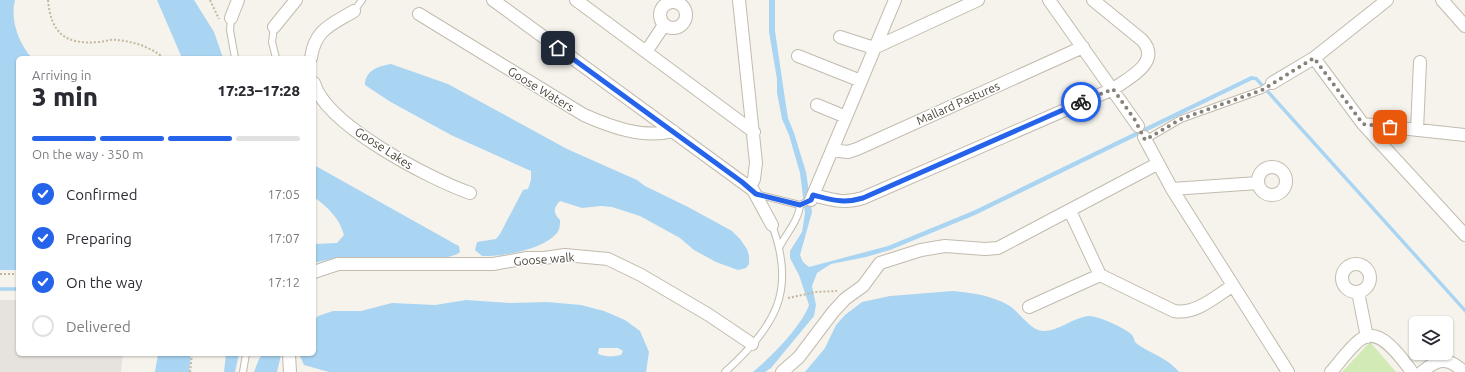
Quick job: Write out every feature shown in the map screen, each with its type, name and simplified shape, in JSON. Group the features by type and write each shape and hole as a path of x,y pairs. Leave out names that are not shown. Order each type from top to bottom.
{"street":[{"path":"232,18 238,0"},
{"path":"274,27 296,0"},
{"path":"493,0 753,191 772,225"},
{"path":"576,0 754,132"},
{"path":"739,0 754,132 756,164 753,191"},
{"path":"895,0 832,150 807,201 850,202 863,198 1113,89 1143,67 1149,58 1149,52 1147,46 1142,40 1093,0"},
{"path":"840,37 874,48 978,0"},
{"path":"1049,0 1138,126"},
{"path":"1272,83 1314,58 1387,0"},
{"path":"1442,0 1465,26"},
{"path":"311,56 313,48 320,33 325,28 354,11"},
{"name":"Goose Waters","path":"419,14 584,115 603,123 635,131 652,134 673,131"},
{"path":"646,52 664,25"},
{"name":"Mallard Pastures","path":"832,150 848,152 857,149 1083,47"},
{"path":"798,56 861,81"},
{"path":"1314,58 1363,124 1465,235"},
{"path":"1417,130 1420,62"},
{"name":"Goose Lakes","path":"316,89 348,125 365,137 425,174 470,193"},
{"path":"817,106 846,117"},
{"path":"1363,124 1465,135"},
{"path":"1144,139 1172,189 1232,286 1288,372"},
{"path":"782,372 799,357 833,312 845,299 863,286 880,263 921,250 945,246 985,249 998,248 1013,242 1157,164"},
{"path":"1172,189 1258,183"},
{"path":"1070,211 1100,275 1174,311 1187,312 1196,309 1232,286"},
{"name":"Goose walk","path":"316,271 338,264 493,264 527,258 544,258 566,254 608,259 641,275 752,344"},
{"path":"1029,307 1100,275"},
{"path":"1358,292 1367,337"},
{"path":"1331,372 1363,338 1367,337 1379,337 1390,345 1412,372"},
{"path":"289,356 290,372"},
{"path":"1422,372 1430,364 1444,360 1455,363 1464,372"}],"lane":[{"path":"354,11 362,0"},
{"path":"232,18 230,30 235,56"},
{"path":"274,27 272,42 276,56"},
{"path":"1138,126 1144,139 1181,119 1262,90 1272,83"},
{"path":"753,191 807,201 792,223 780,246"},
{"path":"725,372 752,344 776,310 781,298 783,284 780,246 772,225"},
{"path":"243,372 246,356"}],"path":[{"path":"48,0 49,13 58,31 70,41 85,43 114,40 138,44 160,56"},
{"path":"0,274 16,274"},
{"path":"781,298 816,292"},
{"path":"190,372 192,356"}],"shaded area":[{"path":"0,300 16,300 16,356 123,356 121,372 0,372"}],"green space":[{"path":"1370,342 1396,372 1342,372"}],"water":[{"path":"0,0 15,0 14,23 19,38 30,56 16,56 16,270 0,270"},
{"path":"157,0 194,0 214,32 222,56 181,56"},
{"path":"769,0 775,0 775,31 788,118 806,172 812,212 800,255 803,262 809,267 888,246 973,211 1251,76 1257,77 1465,308 1465,313 1255,80 1252,80 975,215 890,250 866,257 831,264 817,273 812,286 816,305 814,316 771,368 765,372 753,372 768,359 793,332 809,305 799,275 790,258 790,251 802,232 805,213 800,173 789,135 782,119 777,93 777,79 769,32"},
{"path":"391,64 448,84 567,149 637,180 645,186 732,231 747,249 749,264 746,268 738,270 716,262 694,250 680,238 640,216 612,207 601,206 582,208 560,201 555,208 555,213 560,220 560,227 550,240 531,248 510,254 482,256 475,250 477,242 496,239 500,234 523,190 528,189 531,180 531,171 451,135 389,101 365,85 367,76 370,72 382,66"},
{"path":"316,166 459,246 460,252 452,256 440,258 407,259 347,257 316,262 316,244 337,243 344,235 336,218 316,199"},
{"path":"953,291 981,295 995,299 1008,305 1033,327 1042,331 1054,329 1082,317 1092,316 1104,320 1129,332 1133,336 1136,343 1141,347 1164,359 1179,372 805,372 825,348 836,325 845,315 862,302 890,296"},
{"path":"466,300 510,303 547,302 581,305 604,311 625,320 640,331 649,352 646,372 329,372 304,365 300,356 316,356 316,318 318,316 333,311 361,311 392,303 435,305","holes":["599,348 618,348 623,351 621,355 615,356 604,356 598,354"]},
{"path":"158,356 191,356 189,372 155,372"},
{"path":"226,356 239,356 235,372 224,372"},
{"path":"261,356 281,356 277,372 254,372"}],"waterway":[{"path":"0,289 16,289"}],"way so far":[{"path":"1081,102 1113,89 1135,120 1145,140 1181,119 1230,100 1262,90 1314,58 1363,124 1390,127"}],"route":[{"path":"558,48 753,190 756,194 800,205 811,200 813,195 841,202 850,202 863,198 1081,102"}]}
